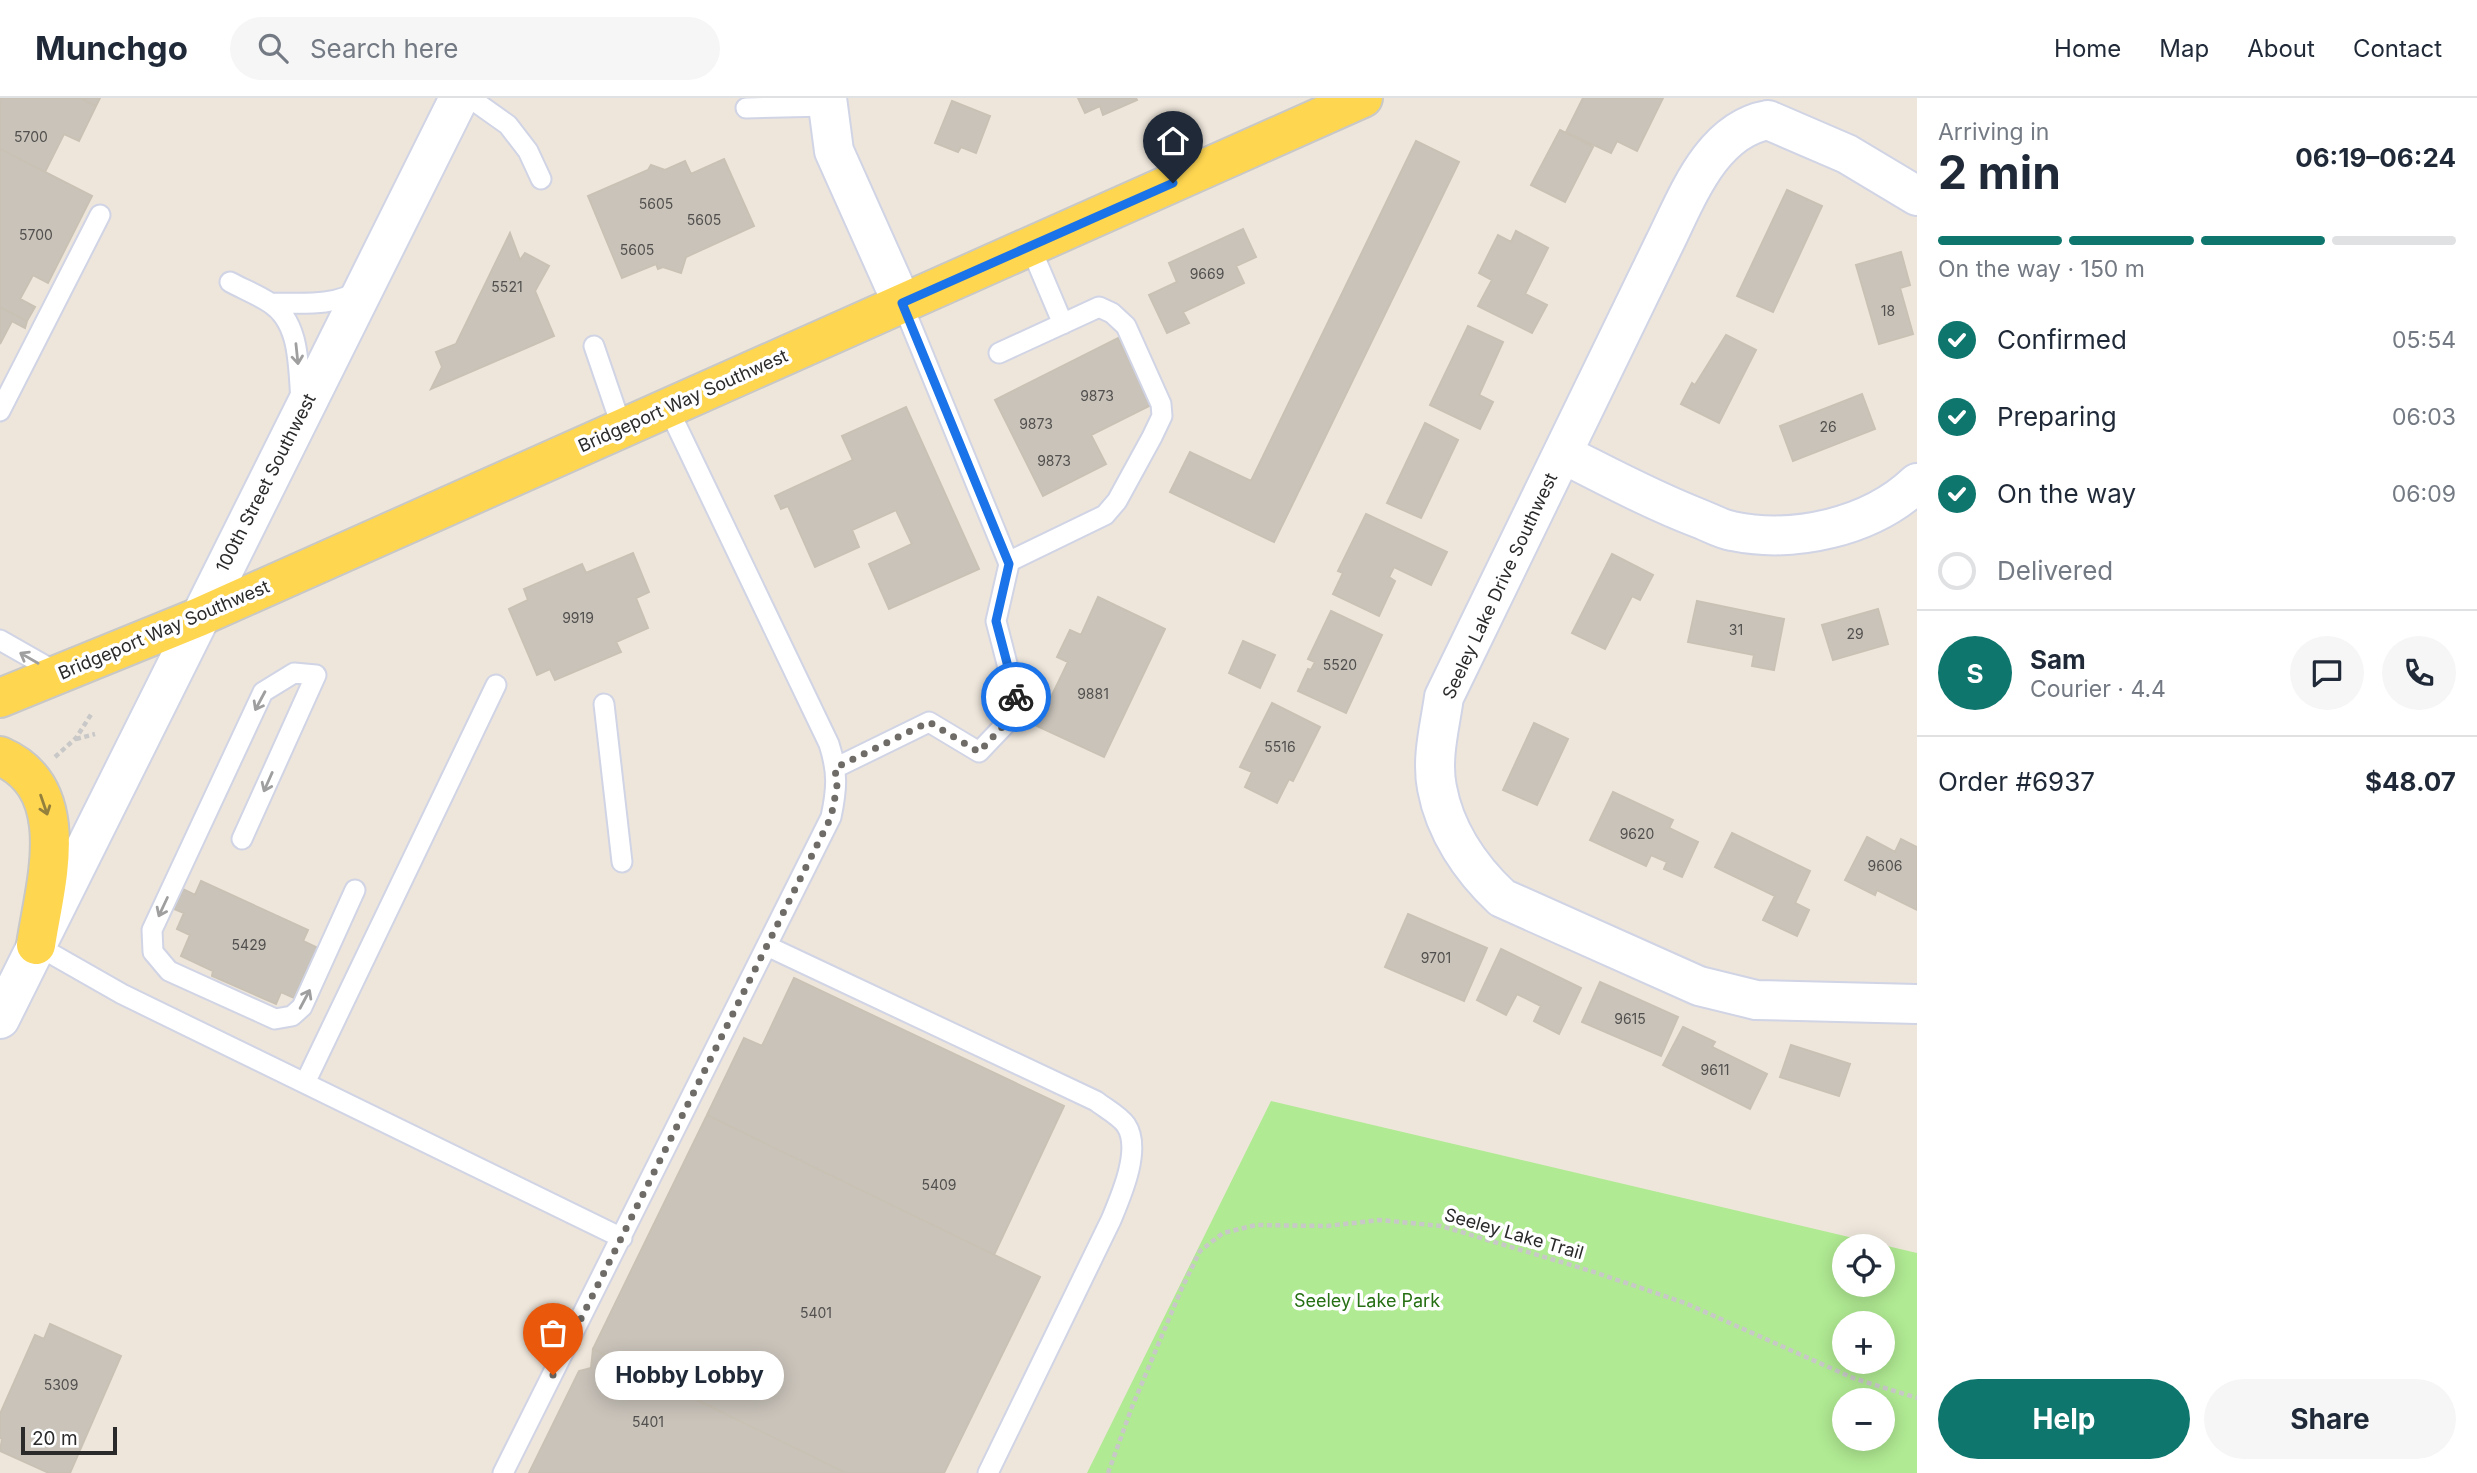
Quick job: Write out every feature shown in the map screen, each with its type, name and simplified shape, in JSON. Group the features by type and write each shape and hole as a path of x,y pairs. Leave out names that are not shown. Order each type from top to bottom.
{"main road":[{"name":"Bridgeport Way Southwest","path":"0,698 199,617 1363,98"},
{"path":"0,756 27,775 40,793 48,811 52,840 36,946"}],"street":[{"name":"100th Street Southwest","path":"0,1018 459,98"},
{"path":"827,102 834,151 902,303"},
{"path":"1768,109 1917,196"},
{"name":"Seeley Lake Drive Southwest","path":"1768,109 1734,134 1713,155 1696,181 1664,243 1444,697 1436,752 1437,787 1446,819 1463,852 1481,878 1502,898 1699,986 1756,1000 1917,1004"},
{"path":"1563,454 1678,511 1732,531 1785,536 1836,527 1873,514 1917,484"}],"lane":[{"path":"470,98 508,125 528,151 541,179"},
{"path":"746,108 827,102"},
{"path":"0,411 100,215"},
{"path":"1030,246 1063,324"},
{"path":"230,282 272,303 289,325 296,342 302,412"},
{"path":"272,303 337,300 352,295 365,286"},
{"path":"835,768 929,722 979,752 1019,709 996,621 1008,562 902,303"},
{"path":"999,353 1099,307 1112,313 1126,326 1161,404 1162,416 1117,500 1105,515 1008,562"},
{"path":"594,346 622,428"},
{"path":"503,1473 831,817 837,787 829,744 668,408"},
{"path":"0,640 59,674"},
{"path":"242,839 316,675 294,673 263,692 152,930 153,951 169,971 275,1019 292,1016 302,1007 355,890"},
{"path":"305,1083 496,685"},
{"path":"604,704 622,862"},
{"path":"36,946 122,994 622,1238"},
{"path":"767,946 1096,1101 1126,1125 1132,1148 1127,1180 1111,1220 988,1473"}],"path":[{"path":"50,761 74,740 92,713"},
{"path":"74,740 95,734"},
{"name":"Seeley Lake Trail","path":"1108,1473 1132,1407 1200,1251 1223,1233 1256,1225 1327,1226 1380,1220 1441,1226 1591,1271 1685,1303 1853,1378 1917,1398"}],"green space":[{"name":"Seeley Lake Park","path":"1271,1101 1836,1234 1832,1234 1832,1297 1895,1297 1895,1248 1917,1253 1917,1473 1087,1473"}],"building":[{"path":"0,98 80,98 96,106 79,141 64,134 45,172 0,149"},
{"path":"80,98 100,98 96,106"},
{"path":"1078,98 1137,100 1103,115 1100,106 1085,113"},
{"path":"1583,98 1663,98 1637,151 1617,141 1611,153 1566,132"},
{"path":"952,101 990,116 976,153 961,147 958,152 935,143"},
{"path":"1560,130 1593,147 1565,202 1531,185"},
{"path":"1416,141 1459,162 1274,542 1170,492 1190,452 1251,481"},
{"path":"0,149 92,196 48,283 33,275 20,299 35,307 27,321 0,307"},
{"path":"724,159 754,226 686,257 681,273 663,267 658,269 656,264 622,278 588,196 648,170 651,165 665,170 685,161 691,174"},
{"path":"1787,190 1822,206 1773,312 1737,296"},
{"path":"1243,229 1256,257 1236,266 1244,283 1183,312 1189,323 1167,333 1149,295 1177,282 1169,263"},
{"path":"1516,231 1548,248 1525,294 1547,305 1532,333 1478,306 1492,280 1479,273 1498,235 1511,242"},
{"path":"510,233 520,260 525,253 549,266 535,291 554,336 431,389 442,367 436,352 456,344"},
{"path":"1901,252 1910,285 1900,288 1913,334 1879,344 1856,265"},
{"path":"0,307 27,321 25,328 12,321 0,344"},
{"path":"1468,326 1503,342 1479,395 1493,402 1480,429 1430,405"},
{"path":"1726,335 1756,350 1719,423 1681,404 1692,383 1695,385"},
{"path":"1118,338 1151,405 1091,435 1106,464 1043,496 995,400"},
{"path":"1862,394 1875,429 1793,461 1780,426"},
{"path":"906,407 979,569 889,609 869,564 912,544 896,510 852,530 859,547 815,567 788,506 781,509 775,496 853,460 842,436"},
{"path":"1425,423 1458,440 1421,518 1387,503"},
{"path":"1366,514 1447,552 1431,585 1394,567 1389,577 1395,581 1379,616 1333,594 1343,573 1338,571"},
{"path":"633,553 649,592 636,598 648,628 616,642 621,652 555,680 550,669 537,675 509,609 528,600 524,589 582,564 586,573"},
{"path":"1612,554 1653,575 1640,600 1632,596 1605,649 1572,633"},
{"path":"1098,597 1165,629 1104,757 1037,726 1068,662 1057,657 1070,630 1081,635"},
{"path":"1697,601 1784,619 1774,670 1752,666 1754,655 1688,642"},
{"path":"1878,609 1888,644 1833,660 1822,625"},
{"path":"1331,611 1382,635 1346,713 1298,691 1308,669 1311,670 1315,662 1308,659"},
{"path":"1243,641 1275,655 1260,688 1229,673"},
{"path":"1272,703 1320,727 1293,781 1289,779 1277,803 1245,787 1252,772 1240,767"},
{"path":"1534,723 1568,739 1537,805 1503,790"},
{"path":"1613,792 1673,820 1669,828 1698,842 1682,877 1664,869 1667,862 1651,855 1646,866 1590,840"},
{"path":"1732,833 1810,871 1795,903 1809,910 1797,936 1763,920 1775,896 1715,867"},
{"path":"1867,837 1895,852 1901,839 1917,847 1917,910 1877,890 1875,895 1845,880"},
{"path":"201,881 308,930 303,941 320,949 311,970 307,968 294,998 281,992 276,1004 212,976 213,971 181,956 190,935 177,929 184,913 174,909 183,889 195,895"},
{"path":"1408,914 1487,948 1464,1001 1385,967"},
{"path":"1501,949 1581,988 1559,1034 1534,1021 1541,1006 1517,994 1506,1015 1477,1000"},
{"path":"794,978 1064,1106 994,1255 707,1115 744,1038 762,1046"},
{"path":"1600,982 1678,1017 1661,1056 1582,1022"},
{"path":"1683,1027 1715,1042 1712,1047 1767,1074 1750,1109 1663,1065"},
{"path":"1791,1045 1850,1064 1839,1096 1780,1077"},
{"path":"707,1115 1040,1277 944,1473 846,1473 593,1349"},
{"path":"50,1324 121,1356 70,1473 49,1473 0,1451 0,1414 35,1335 44,1339"},
{"path":"593,1349 846,1473 529,1473 579,1371 591,1368"}],"way so far":[{"path":"553,1375 831,817 837,787 835,768 929,722 979,752 1019,709 1016,697"}],"place":[{"name":"Hobby Lobby","path":"553,1375"}],"route":[{"path":"1016,697 996,621 1009,564 902,303 1173,183"}]}
